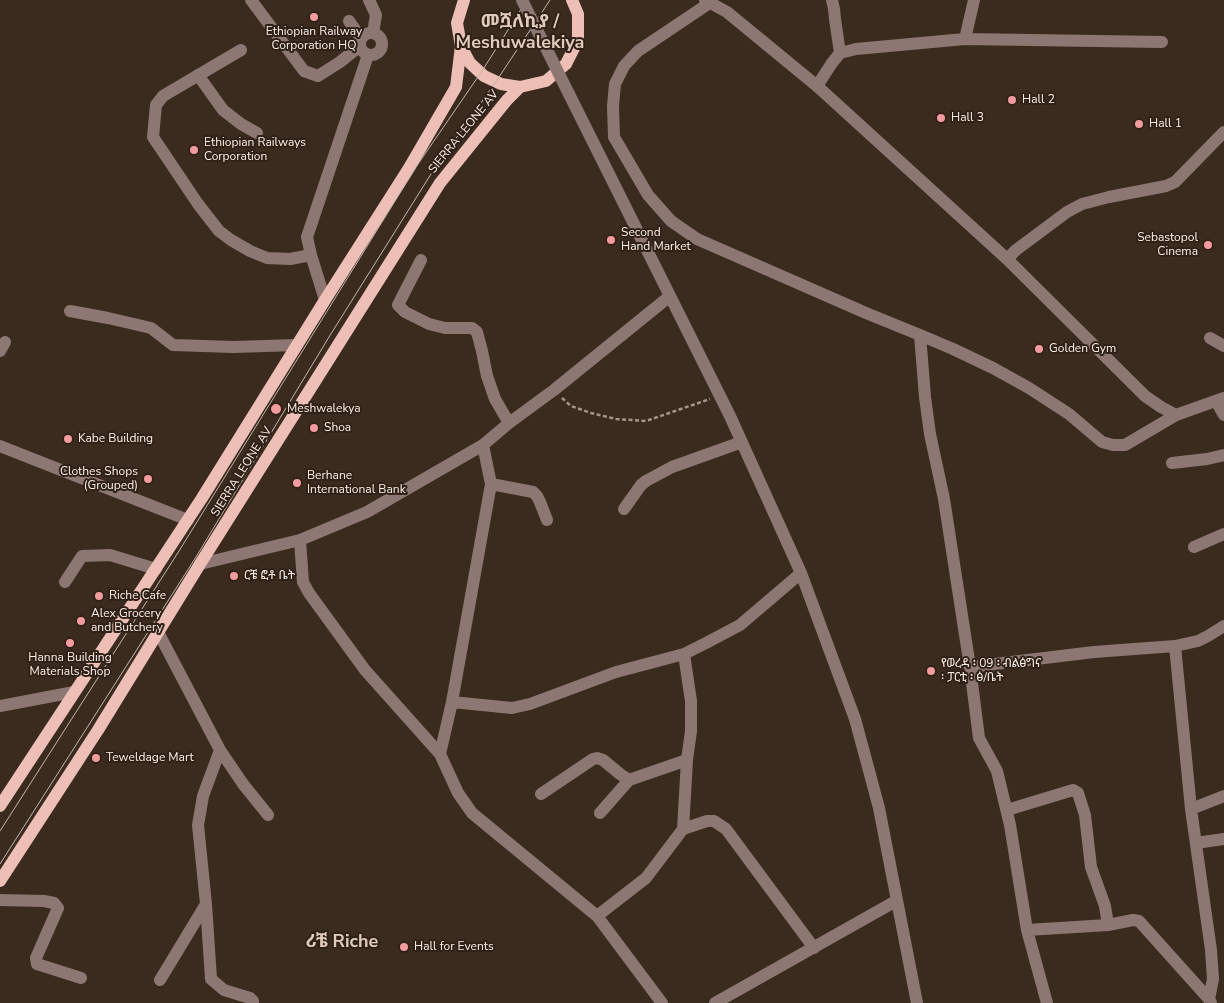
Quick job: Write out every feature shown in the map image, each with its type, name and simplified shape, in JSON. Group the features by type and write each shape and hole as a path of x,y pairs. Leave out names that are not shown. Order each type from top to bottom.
{"main road":[{"name":"SIERRA LEONE AV","path":"0,806 188,520 409,168 456,87 460,46 457,24 464,0"},
{"path":"572,0 578,14"},
{"path":"460,46 470,63 484,76 501,84 520,87 546,81 566,64 578,40 578,14 582,0"},
{"name":"SIERRA LEONE AV","path":"0,881 98,730 200,564 440,183 507,100 520,87"}],"street":[{"path":"251,0 304,71 318,76 366,43"},
{"path":"325,300 307,237 376,15 369,0"},
{"path":"522,0 742,442 801,573 855,720 866,757 879,808 917,1003"},
{"path":"832,0 840,53"},
{"path":"965,38 974,0"},
{"path":"1176,416 1145,396 1007,259 816,86 727,12 708,1 638,51 624,66 615,84 613,106 614,137 648,195 671,221 697,239 985,365 1029,388 1069,414 1102,442 1112,445 1125,445 1176,416 1220,400 1224,415"},
{"path":"350,21 366,43"},
{"path":"816,86 840,53 856,49 965,38 1162,42"},
{"path":"240,50 163,96 156,105 153,137 198,204 219,231 231,240 267,258 290,259 311,255"},
{"path":"198,75 223,110 241,124 257,133"},
{"path":"1007,259 1016,250 1067,212 1082,204 1109,196 1166,186 1175,182 1224,132"},
{"path":"420,260 398,305 405,312 429,324 445,328 472,328 477,332 487,376 495,399 509,423"},
{"path":"200,564 300,540 368,512 484,446 509,423 554,390 670,296"},
{"path":"70,312 151,328 173,345 233,348 297,345"},
{"path":"920,335 930,434 944,499 979,738 998,771 1027,930 1047,1003"},
{"path":"1210,338 1224,346"},
{"path":"624,509 646,480 672,467 742,442"},
{"path":"0,446 188,520"},
{"path":"440,754 452,702 491,484 484,446"},
{"path":"1172,463 1224,455"},
{"path":"491,484 532,492 537,496 547,520"},
{"path":"1194,547 1224,534"},
{"path":"300,540 303,582 309,593 365,670 440,754 458,793 472,813 597,916 662,1003"},
{"path":"65,582 82,556 110,555 156,569"},
{"path":"452,702 512,708 530,704 616,672 684,654 740,625 801,573"},
{"path":"970,667 1094,652 1175,646 1198,641 1224,626"},
{"path":"158,632 220,750 243,784 268,815"},
{"path":"1175,646 1191,809 1212,950 1213,979 1210,1001"},
{"path":"683,830 687,760 691,731 691,701 684,654"},
{"path":"0,706 74,692"},
{"path":"220,750 203,796 198,824 211,979 224,990 250,998 253,1003"},
{"path":"541,794 597,758 603,760 629,780"},
{"path":"600,813 629,780 687,760"},
{"path":"1006,810 1073,790 1078,793 1085,815 1091,867 1106,906 1108,925"},
{"path":"1191,809 1224,796"},
{"path":"597,916 646,878 683,830 708,820 714,821 726,829 814,948"},
{"path":"1196,843 1224,839"},
{"path":"0,900 54,903 58,908 36,958 37,964 82,978"},
{"path":"715,1003 896,901"},
{"path":"160,980 206,904"},
{"path":"1027,930 1108,925 1133,920 1139,921 1210,1001"}],"path":[{"path":"554,390 571,406 584,411 616,419 646,421 719,395"}],"tram line":[{"path":"0,831 179,551 416,167 482,71 527,0"},
{"path":"0,864 196,557 329,337 431,174 550,0"}],"place":[{"name":"Ethiopian Railway Corporation HQ","path":"314,17"},
{"name":"Hall 2","path":"1012,100"},
{"name":"Hall 3","path":"941,118"},
{"name":"Hall 1","path":"1139,124"},
{"name":"Ethiopian Railways Corporation","path":"194,150"},
{"name":"Second Hand Market","path":"611,240"},
{"name":"Sebastopol Cinema","path":"1208,245"},
{"name":"Golden Gym","path":"1039,349"},
{"name":"Meshwalekya","path":"276,409"},
{"name":"Shoa","path":"314,428"},
{"name":"Kabe Building","path":"68,439"},
{"name":"Clothes Shops (Grouped)","path":"148,479"},
{"name":"Berhane International Bank","path":"297,483"},
{"name":"ርቼ ፎቶ ቤት","path":"234,576"},
{"name":"Riche Cafe","path":"99,596"},
{"name":"Alex Grocery and Butchery","path":"81,621"},
{"name":"Hanna Building Materials Shop","path":"70,643"},
{"name":"የወረዳ ፡ 09 ፡ ብልፅግና ፡ ፓርቲ ፡ ፅ/ቤት","path":"931,671"},
{"name":"Teweldage Mart","path":"96,758"},
{"name":"Hall for Events","path":"404,947"}],"district":[{"name":"መሿለኪያ / Meshuwalekiya","path":"520,33"},
{"name":"ሪቼ Riche","path":"342,943"}]}
